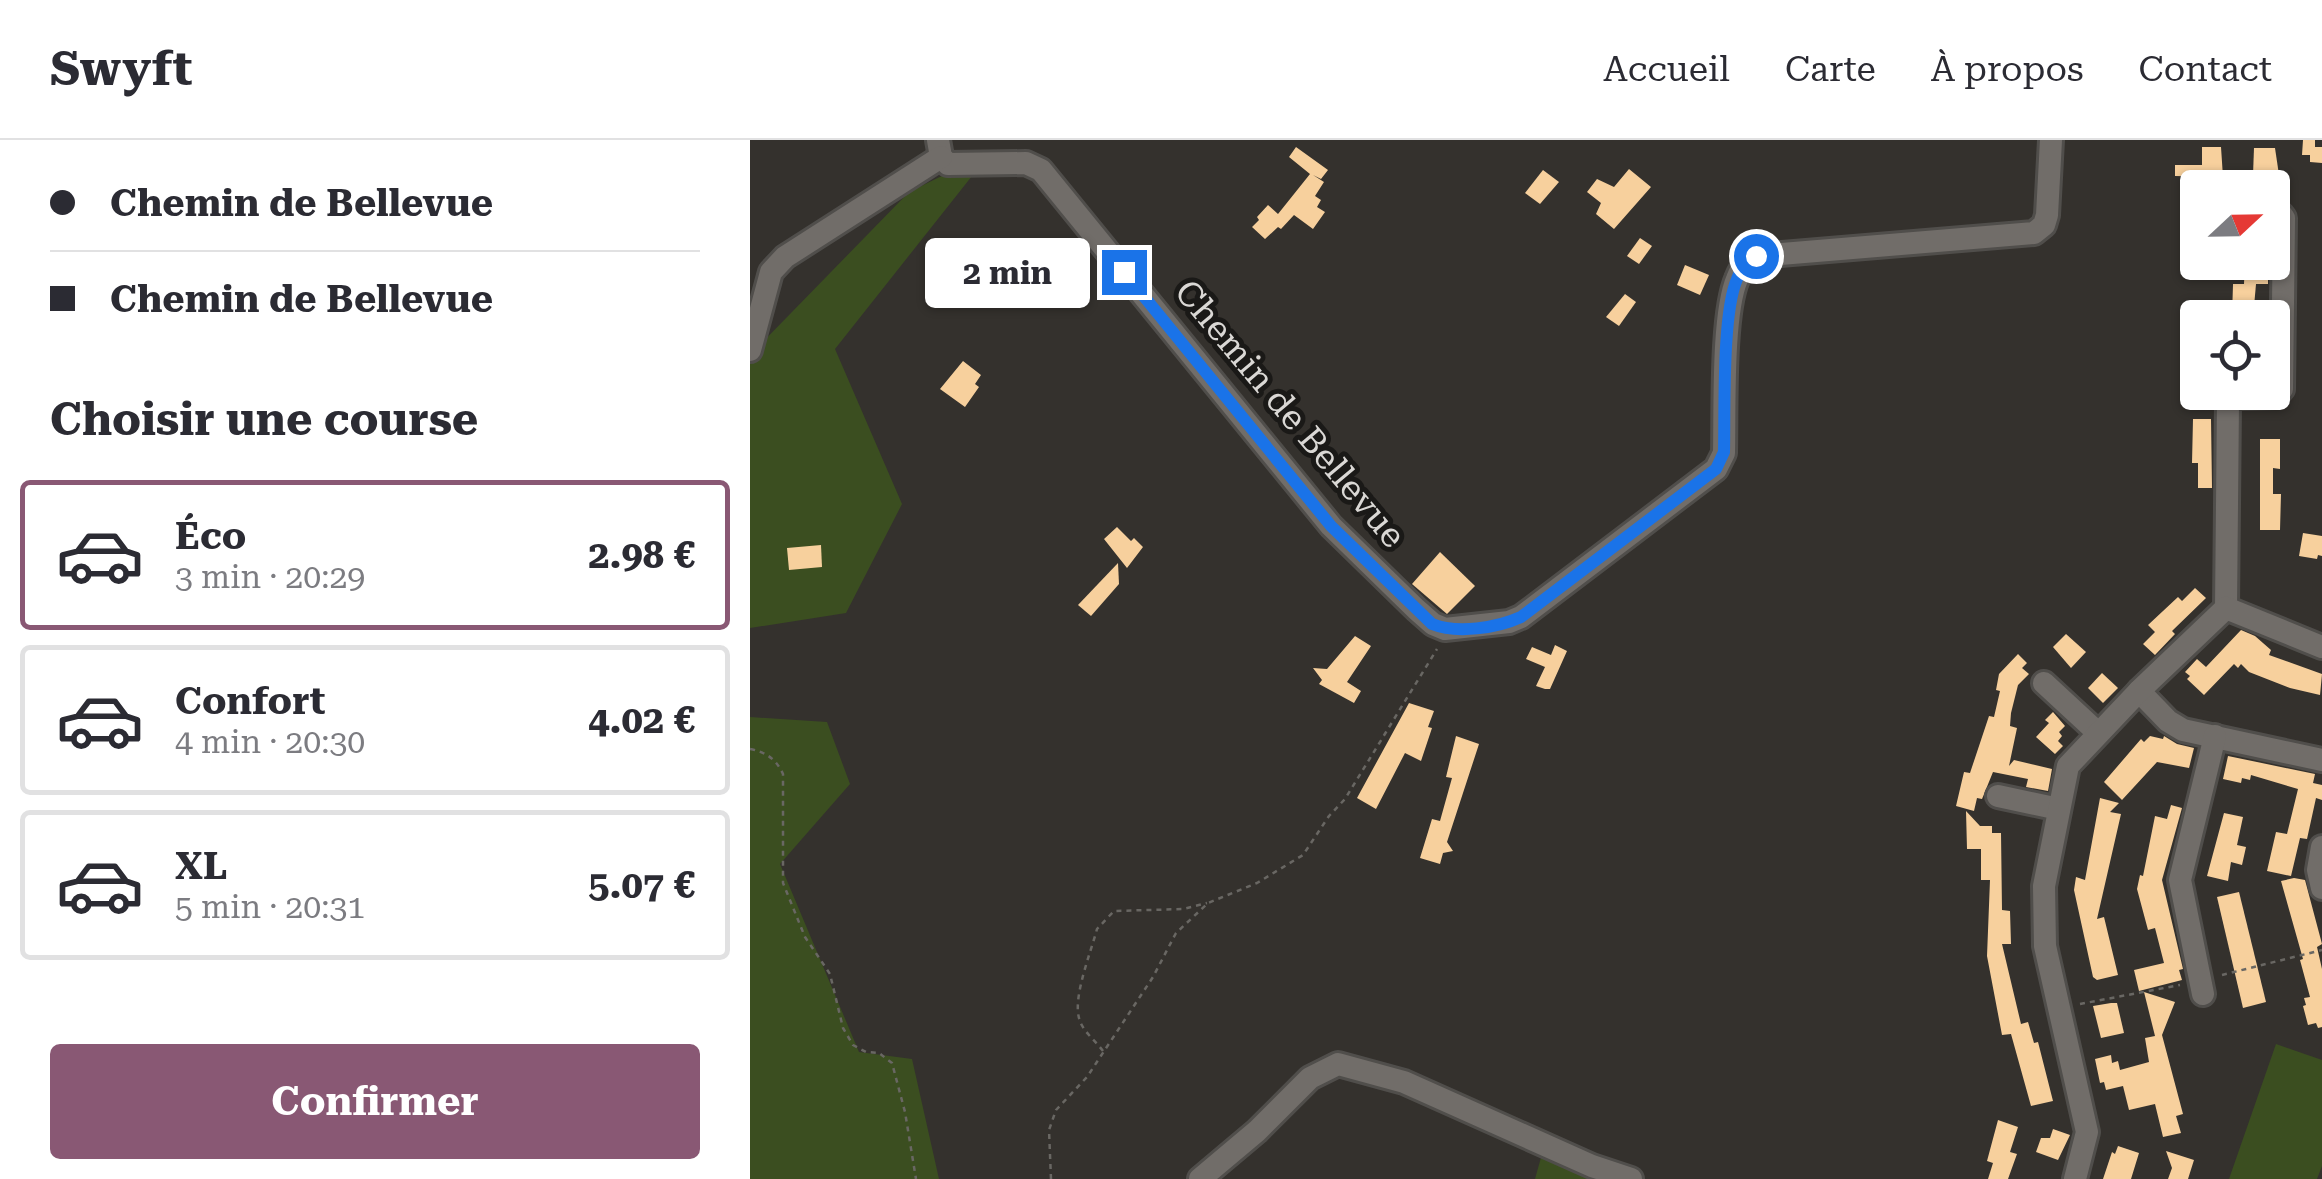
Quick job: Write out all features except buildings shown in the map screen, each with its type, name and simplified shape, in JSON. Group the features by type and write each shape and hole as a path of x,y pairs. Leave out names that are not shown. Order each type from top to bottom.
{"street":[{"path":"1446,629 1509,622 1521,617 1716,469 1724,452 1735,282 1747,260 1756,256 2034,232 2044,225 2047,215 2051,140"},
{"path":"750,350 771,272 785,257 940,148"},
{"name":"Chemin de Bellevue","path":"940,148 948,164 1026,163 1041,170 1331,526 1432,624 1446,629"},
{"path":"2075,1179 2087,1132 2045,946 2044,886 2068,766 2139,690 2226,608 2228,402 2234,396 2276,396 2282,388 2283,280"},
{"path":"2226,608 2322,647"},
{"path":"2044,683 2098,734"},
{"path":"2139,690 2168,721 2184,730 2322,760"},
{"path":"2203,994 2180,880 2215,736"},
{"path":"1997,795 2059,809"},
{"path":"2322,847 2318,870 2322,888"},
{"path":"1200,1179 1258,1130 1310,1078 1338,1064 1404,1082 1592,1166 1631,1179"}],"path":[{"path":"1104,1051 1085,1030 1078,1002 1097,929 1104,919 1114,911 1182,909 1208,903 1257,884 1302,855 1379,746 1446,629"},
{"path":"750,749 778,762 784,774 782,883 805,937 830,974 843,1028 853,1044 892,1062 916,1179"},
{"path":"1051,1179 1050,1130 1056,1110 1087,1077 1153,976 1176,933 1208,903"}],"green space":[{"path":"991,152 835,349 902,504 846,613 750,628 750,355 909,192"},
{"path":"750,717 827,722 850,784 780,864 859,1052 912,1059 939,1179 750,1179"},
{"path":"2276,1044 2322,1060 2322,1166 2317,1179 2229,1179"},
{"path":"1542,1154 1611,1179 1535,1179"}],"route":[{"path":"1124,272 1331,526 1432,624 1459,629 1521,617 1716,469 1724,452 1735,282 1747,260 1756,256"}]}
